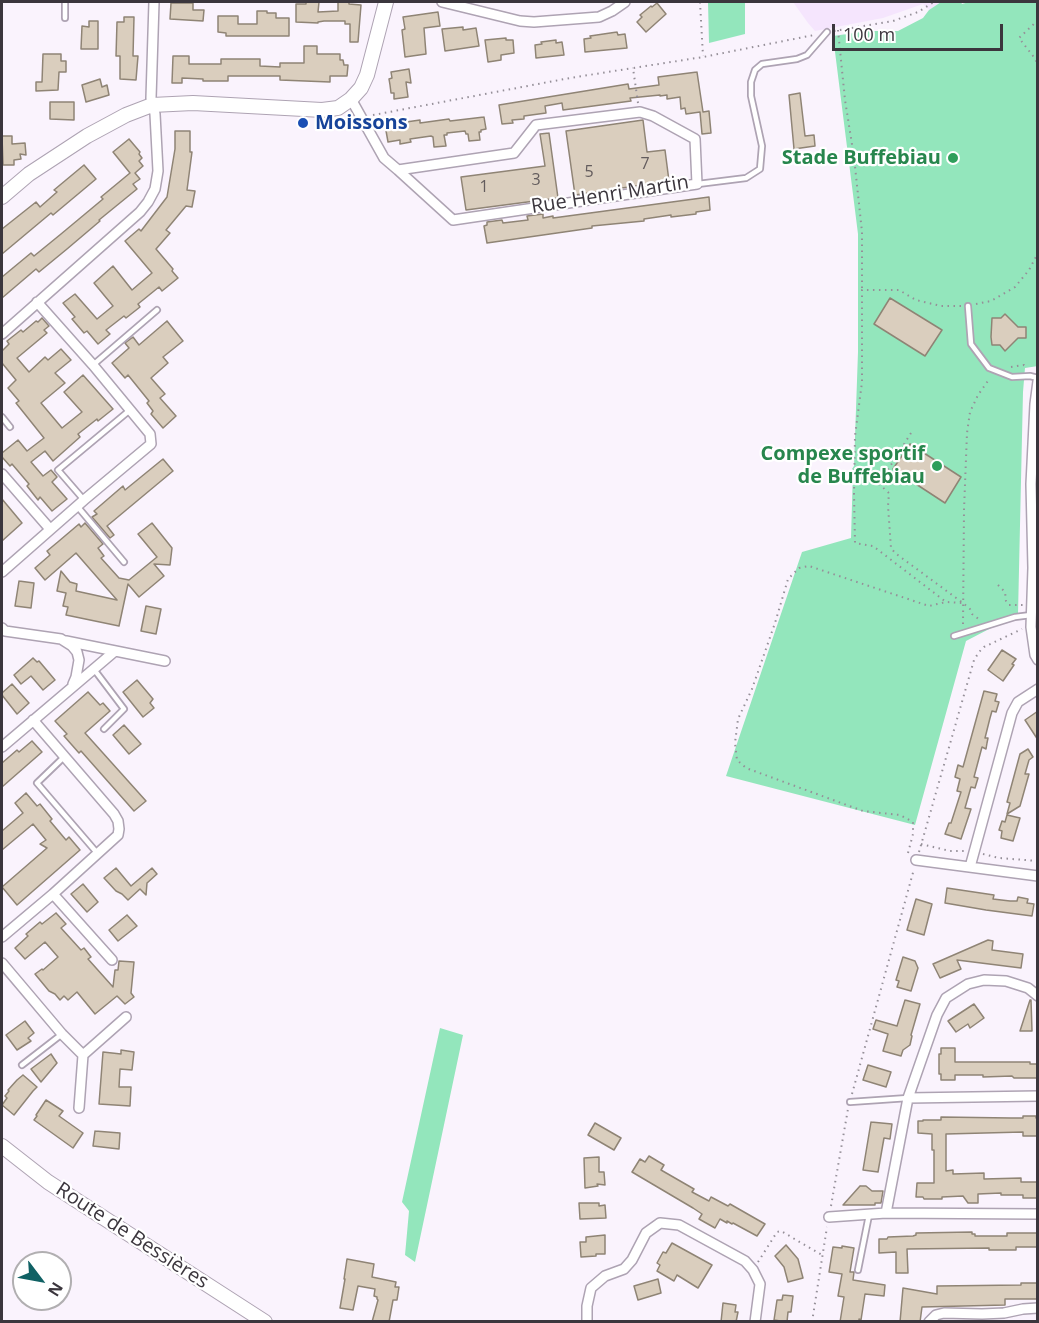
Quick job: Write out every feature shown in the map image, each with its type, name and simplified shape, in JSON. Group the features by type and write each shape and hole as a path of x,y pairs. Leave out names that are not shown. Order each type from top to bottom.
{"street":[{"path":"2,334 140,212 154,189 158,171 155,114 152,105 154,2"},
{"path":"2,197 29,174 87,136 126,115 152,105 193,103 322,110 339,108 361,88 367,75 386,2"},
{"path":"442,2 520,21 534,22 599,17 612,12 626,2"},
{"name":"Rue Henri Martin","path":"351,99 384,158 453,220 697,184 694,139 653,116 640,112"},
{"path":"398,170 514,153 536,125 640,112"},
{"path":"2,572 151,444 150,434 93,364 37,302"},
{"path":"1038,380 1031,484 1035,567 1031,627 1035,655 1038,660"},
{"path":"2,474 50,530"},
{"path":"3,630 61,639 165,661"},
{"path":"61,639 72,646 79,660 72,687"},
{"path":"2,747 115,651"},
{"path":"970,867 1012,713 1018,702 1038,689"},
{"path":"2,937 98,854 118,835 119,829 114,814 33,720"},
{"path":"916,860 1038,876"},
{"path":"53,894 112,960"},
{"path":"2,963 62,1034 83,1054"},
{"path":"886,1213 908,1098 937,1015 946,998 968,984 984,980 1006,981 1028,988 1038,996"},
{"path":"79,1108 83,1054 126,1017"},
{"path":"908,1098 1038,1096"},
{"name":"Route de Bessières","path":"2,1146 48,1182 265,1322"},
{"path":"829,1217 886,1213 1038,1214"},
{"path":"587,1322 587,1306 591,1288 605,1276 624,1269 632,1260 646,1233 660,1223 679,1224 745,1261 760,1284 755,1322"},
{"path":"929,1322 936,1315 944,1313 993,1314 1038,1308"}],"lane":[{"path":"65,2 66,18"},
{"path":"697,184 746,178 760,169 762,146 751,96 751,82 755,70 762,64 797,59 807,55 827,32"},
{"path":"968,306 970,344 989,368 1012,377 1030,376 1038,380"},
{"path":"93,364 157,310"},
{"path":"124,562 58,470 130,410"},
{"path":"2,417 10,427"},
{"path":"954,636 1015,617 1031,615"},
{"path":"93,668 124,709 104,729"},
{"path":"64,757 37,783 98,854"},
{"path":"22,1065 62,1034"},
{"path":"850,1102 908,1098"},
{"path":"858,1270 869,1215"}],"path":[{"path":"700,2 703,57"},
{"path":"363,118 570,78 703,57 893,21 918,12 934,2"},
{"path":"1038,20 1019,38 1038,64"},
{"path":"838,30 862,232 862,382 855,436 855,543 873,546 946,602"},
{"path":"633,68 640,112"},
{"path":"862,290 899,290 916,300 941,306 968,306 991,301 1015,287 1029,270 1038,253"},
{"path":"963,633 964,499 970,412 988,380 998,372 1025,366"},
{"path":"912,433 879,484 889,493 891,548 963,603 972,614 985,621"},
{"path":"916,860 908,855 913,822 900,815 864,811 746,768 737,760 735,743 738,719 752,689 788,579 799,568 809,566 928,606 946,602 963,603"},
{"path":"998,585 1005,592 1009,605 1031,604"},
{"path":"812,1322 850,1102 916,860 974,660 984,647 1031,627"},
{"path":"753,1270 777,1232 781,1231 822,1255"}],"shaded area":[{"path":"793,2 941,2 929,10 923,4 883,18 815,31"}],"green space":[{"path":"708,2 745,2 745,34 709,43"},
{"name":"Compexe sportif de Buffebiau","path":"941,2 961,2 962,4 969,2 1037,2 1038,366 1025,368 1023,392 1018,614 966,641 915,825 726,776 802,552 851,538 858,352 858,234 833,36 868,31 898,31 923,18 929,10"},
{"path":"440,1028 463,1035 415,1262 405,1255 409,1211 402,1202"}],"building":[{"path":"306,2 319,2 318,12 338,11 338,2 361,5 358,42 350,42 350,24 345,24 345,21 296,22 296,4 306,4"},
{"path":"171,3 193,3 193,10 204,10 203,21 170,19"},
{"path":"657,3 666,14 646,32 637,22 642,17 640,15"},
{"path":"257,11 276,13 276,18 289,18 289,36 226,36 226,33 218,32 218,16 238,16 238,24 257,24"},
{"path":"438,12 440,26 424,28 426,54 405,57 403,17"},
{"path":"124,17 134,17 133,56 138,56 136,80 120,79 120,56 116,56 117,22 124,22"},
{"path":"89,21 98,21 98,49 81,49 82,26 89,27"},
{"path":"463,27 463,30 476,28 479,46 445,51 442,29"},
{"path":"617,32 618,35 625,34 627,48 585,52 584,39"},
{"path":"506,38 506,40 513,40 514,53 501,55 501,60 488,62 485,40"},
{"path":"556,40 556,43 562,42 564,55 536,58 535,45"},
{"path":"304,46 317,46 317,54 340,54 340,60 343,60 344,65 348,65 347,76 330,76 330,82 280,80 280,76 228,76 228,81 182,78 182,83 172,83 173,56 189,56 189,64 221,64 221,59 260,59 260,66 280,67 280,63 304,63"},
{"path":"43,54 61,54 61,61 66,61 66,72 59,72 58,90 36,91 36,82 42,82"},
{"path":"409,69 411,83 406,82 408,97 394,99 389,79 392,78 391,72"},
{"path":"697,72 703,112 709,111 711,133 702,134 700,112 686,114 685,108 681,109 680,97 667,99 667,95 630,98 631,101 563,110 562,103 545,106 546,113 524,116 524,119 512,120 513,123 502,124 499,105 628,84 629,89 659,85 658,77"},
{"path":"100,79 102,87 107,85 109,95 86,102 82,85"},
{"path":"800,93 805,136 814,135 815,146 794,149 789,95"},
{"path":"50,102 74,102 74,120 50,119"},
{"path":"484,117 486,129 479,132 480,140 469,141 465,131 447,133 444,135 446,146 434,147 431,136 410,139 411,142 400,144 400,140 388,142 385,125 420,120 420,123"},
{"path":"643,120 647,152 665,150 669,181 575,195 566,131"},
{"path":"175,131 190,131 190,152 192,152 187,190 195,191 192,207 186,206 166,230 170,233 156,249 178,278 162,291 159,287 138,304 140,307 106,330 110,334 98,344 72,319 75,317 63,303 75,294 97,319 113,306 94,283 113,266 132,290 152,273 125,241 139,229 141,231 167,197 175,149"},
{"path":"549,133 558,198 466,210 461,177 545,166 540,134"},
{"path":"2,136 12,136 12,144 25,143 26,155 20,154 21,159 14,160 14,165 3,165"},
{"path":"129,139 142,158 139,161 143,166 135,173 140,179 133,184 137,189 39,272 36,269 2,298 2,277 31,253 34,256 103,199 101,197 130,173 113,152"},
{"path":"84,165 96,179 2,254 2,229 36,202 40,207 57,192 54,190"},
{"path":"709,197 710,210 696,212 696,214 671,217 671,215 644,219 644,221 592,226 592,228 487,243 484,226 487,222 528,220 527,216 543,214 543,218 553,216 553,218"},
{"path":"890,298 942,330 925,356 874,324"},
{"path":"1005,314 1018,327 1026,327 1026,338 1018,338 1005,351 1000,345 992,345 991,337 992,318 1001,318"},
{"path":"42,318 49,326 44,330 47,333 17,358 29,372 45,357 48,360 61,349 71,360 55,373 65,383 41,403 62,428 82,412 64,392 83,375 113,409 78,434 80,437 53,461 45,451 31,462 43,476 51,470 57,477 52,482 67,499 52,511 40,497 38,500 27,486 29,484 12,464 10,466 2,457 2,453 18,440 27,451 44,438 16,403 19,401 8,388 16,380 2,363 2,351 9,344 7,341"},
{"path":"167,321 183,341 163,357 168,363 151,378 165,394 160,398 176,416 163,428 151,414 153,411 147,403 149,401 128,375 125,378 112,363 129,348 125,343 133,337 139,345"},
{"path":"910,444 961,477 945,503 893,469"},
{"path":"163,459 173,471 107,526 114,535 110,538 92,517 97,514 94,511 123,486 125,490"},
{"path":"2,499 22,523 2,541"},
{"path":"85,523 103,544 98,548 104,556 101,558 119,578 129,580 157,557 138,534 152,523 172,548 170,565 154,564 164,576 139,597 128,584 119,626 66,615 68,607 63,606 66,593 57,591 61,571 70,582 77,584 76,591 117,600 76,553 45,580 35,568 50,555 47,551 79,524 81,527"},
{"path":"19,581 34,583 31,608 15,606"},
{"path":"146,606 161,609 156,634 141,631"},
{"path":"1002,650 1016,659 1003,681 988,670"},
{"path":"33,658 39,661 55,680 43,690 31,676 21,684 14,675"},
{"path":"137,680 153,699 150,703 154,708 143,717 123,692"},
{"path":"12,684 29,703 17,714 2,695"},
{"path":"984,691 997,694 995,701 999,702 996,712 992,711 985,738 988,738 986,749 982,747 974,777 978,778 975,788 971,787 965,808 971,809 961,839 945,834 961,792 957,791 960,779 955,777 958,765 963,767"},
{"path":"88,692 100,705 103,703 110,711 85,733 146,801 134,811 81,751 79,753 64,736 67,734 55,721"},
{"path":"1038,711 1038,740 1025,720"},
{"path":"124,725 141,744 129,754 113,735"},
{"path":"32,741 42,752 2,787 2,763"},
{"path":"1028,749 1033,757 1029,760 1025,774 1029,774 1020,806 1007,814 1010,803 1007,802 1020,754"},
{"path":"26,793 37,806 40,804 52,819 50,821 66,840 69,837 80,850 17,905 2,887 47,848 40,844 46,840 33,824 2,850 2,831 23,813 15,803"},
{"path":"1007,815 1020,818 1013,841 1001,838 1002,831 999,830"},
{"path":"116,868 131,886 152,868 157,874 147,883 146,895 140,889 128,900 104,878"},
{"path":"83,884 98,902 87,912 71,894"},
{"path":"947,888 994,895 993,899 1017,901 1018,897 1028,899 1027,903 1034,904 1032,916 945,903"},
{"path":"916,899 932,904 924,935 907,930"},
{"path":"56,913 66,924 61,928 81,950 84,948 91,957 88,959 113,987 115,970 118,970 119,961 134,962 131,993 134,997 125,1004 117,996 95,1014 77,992 68,1000 64,996 60,1000 49,991 35,974 58,957 45,942 25,959 15,948 40,922 42,924"},
{"path":"127,915 137,926 118,941 109,930"},
{"path":"988,940 993,941 992,950 1023,954 1021,968 957,960 961,969 940,978 933,964"},
{"path":"903,957 915,961 918,968 911,991 897,987 899,981 896,980"},
{"path":"905,1000 920,1004 910,1045 903,1050 901,1056 883,1051 888,1034 873,1029 876,1020 897,1026"},
{"path":"1030,1000 1032,1031 1020,1031"},
{"path":"974,1004 984,1018 970,1028 968,1024 956,1032 948,1021"},
{"path":"25,1021 34,1033 28,1038 31,1041 17,1050 6,1035"},
{"path":"941,1048 955,1048 955,1062 1030,1062 1030,1064 1038,1064 1038,1078 955,1075 955,1080 941,1080 939,1054 941,1054"},
{"path":"121,1050 134,1052 132,1070 120,1069 119,1087 131,1087 130,1106 99,1104 103,1052 121,1054"},
{"path":"51,1054 57,1063 41,1082 31,1069"},
{"path":"868,1065 891,1072 886,1087 863,1080"},
{"path":"23,1075 37,1087 14,1115 2,1105 7,1098 5,1096 8,1090"},
{"path":"46,1100 63,1111 59,1116 83,1133 73,1148 34,1120"},
{"path":"1023,1116 1038,1118 1038,1136 1023,1136 1023,1132 946,1134 946,1171 953,1170 953,1174 984,1173 984,1179 1021,1178 1021,1182 1038,1182 1038,1198 1023,1198 1023,1195 1001,1195 1001,1193 978,1194 978,1203 968,1203 963,1196 942,1197 942,1199 916,1197 917,1183 934,1183 932,1134 918,1133 918,1121 941,1120 941,1117 1023,1118"},
{"path":"871,1122 892,1124 890,1139 884,1138 878,1172 863,1170"},
{"path":"595,1123 621,1138 614,1150 588,1135"},
{"path":"95,1131 120,1133 119,1149 93,1146"},
{"path":"649,1156 664,1165 661,1170 694,1189 692,1192 709,1201 711,1197 728,1206 730,1204 765,1224 757,1236 727,1221 727,1223 720,1219 715,1228 699,1219 702,1214 632,1172 640,1159 645,1162"},
{"path":"599,1157 599,1172 604,1172 605,1185 597,1184 598,1186 585,1188 584,1158"},
{"path":"860,1186 866,1186 872,1191 883,1191 881,1203 843,1205"},
{"path":"579,1203 605,1205 606,1218 580,1219"},
{"path":"972,1232 975,1236 1038,1233 1038,1247 1016,1247 1016,1250 907,1249 908,1273 896,1273 896,1252 879,1253 879,1239 913,1236 916,1233"},
{"path":"605,1235 605,1254 581,1257 580,1242 586,1242 586,1237"},
{"path":"672,1243 712,1265 698,1288 677,1275 674,1281 657,1271 660,1265 657,1263"},
{"path":"786,1245 798,1259 803,1278 788,1282 784,1267 775,1256"},
{"path":"842,1246 854,1248 850,1272 854,1272 853,1280 885,1285 884,1296 865,1294 859,1322 840,1322 844,1297 838,1296 842,1274 829,1272 833,1247 842,1248"},
{"path":"347,1259 374,1264 372,1277 396,1282 395,1287 399,1287 397,1300 393,1300 389,1322 372,1322 378,1300 374,1296 375,1289 358,1286 353,1310 340,1308"},
{"path":"658,1279 661,1293 638,1300 634,1286"},
{"path":"1021,1283 1037,1283 1038,1299 1005,1299 1005,1305 922,1307 920,1322 900,1322 903,1288 937,1294 937,1286 1021,1285"},
{"path":"783,1295 793,1296 787,1322 774,1320 777,1300 782,1300"},
{"path":"723,1303 736,1305 735,1312 738,1312 736,1322 721,1322"}],"place":[{"name":"Moissons","path":"303,123"},
{"name":"Stade Buffebiau","path":"953,158"},
{"name":"Compexe sportif de Buffebiau","path":"937,466"}]}
